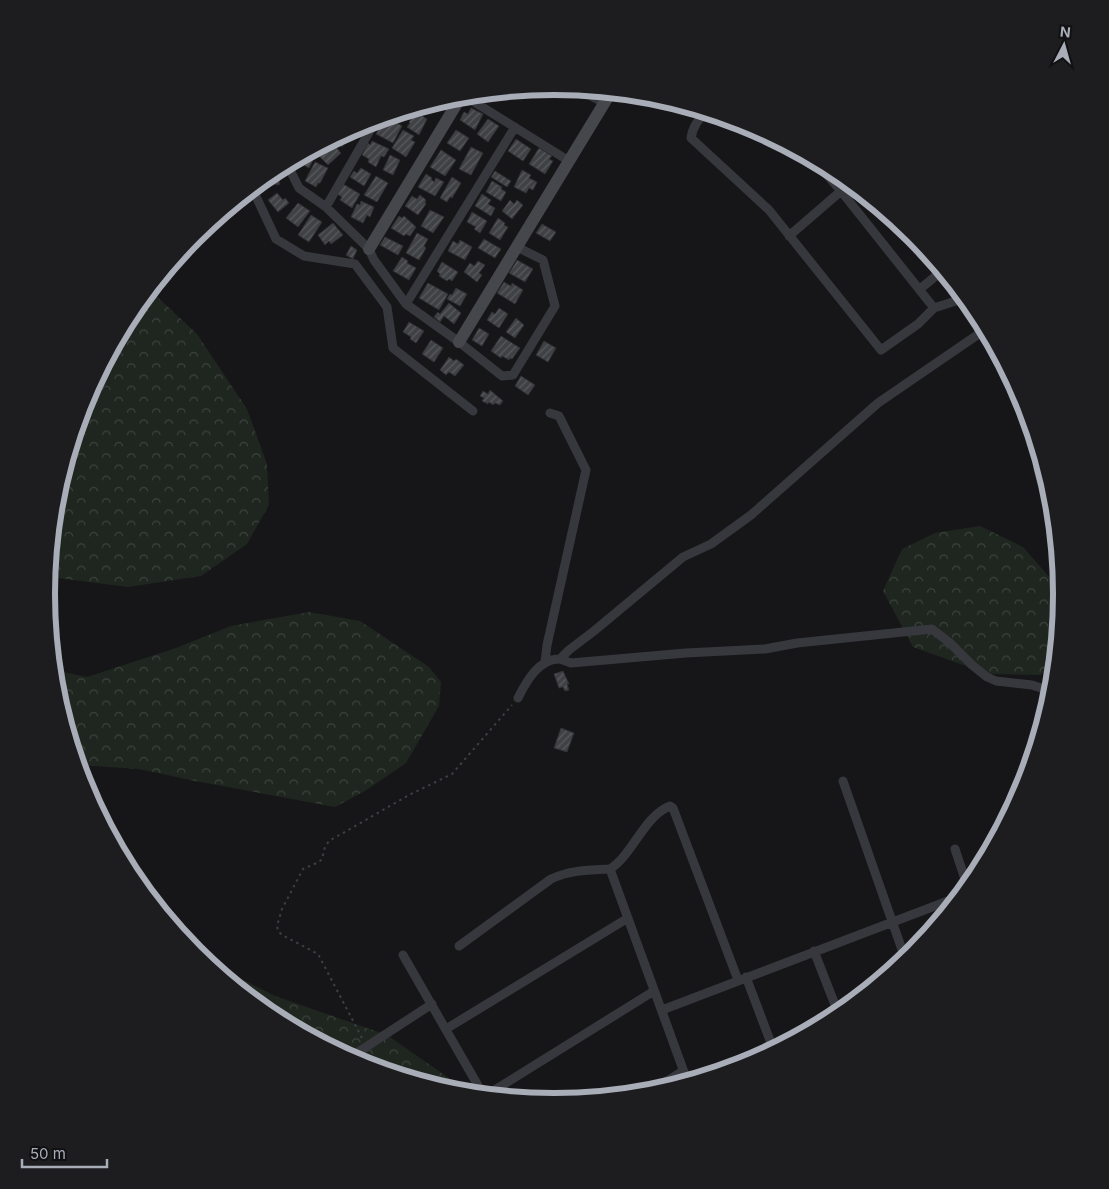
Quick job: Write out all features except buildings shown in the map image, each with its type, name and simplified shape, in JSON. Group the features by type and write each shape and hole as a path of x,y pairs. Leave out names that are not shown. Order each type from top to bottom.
{"street":[{"path":"592,96 604,103"},
{"path":"459,342 607,98"},
{"path":"473,102 569,161"},
{"path":"369,250 456,105"},
{"path":"701,118 692,131 692,138 769,210 881,350 918,324 934,308 958,300"},
{"path":"406,304 515,127"},
{"path":"326,207 370,131"},
{"path":"290,171 299,188 326,207 369,250 374,260 406,304 502,376 513,375 555,306 543,260 517,247"},
{"path":"829,177 934,308"},
{"path":"789,236 844,187"},
{"path":"255,194 276,239 304,256 355,264 387,307 393,348 473,411"},
{"path":"920,289 937,274"},
{"path":"560,659 683,558 711,544 751,515 878,403 980,333"},
{"path":"545,662 547,645 586,470 559,416 550,413"},
{"path":"518,698 528,680 545,662 560,659 571,663 686,653 765,649 797,643 932,629 987,677 996,681 1032,685 1044,690"},
{"path":"843,781 903,952"},
{"path":"459,946 551,879 569,872 610,869 619,863 655,816 670,806 673,808 771,1044"},
{"path":"955,849 965,879"},
{"path":"610,869 686,1076"},
{"path":"662,1010 950,900"},
{"path":"446,1029 628,918"},
{"path":"814,951 836,1007"},
{"path":"403,955 481,1088"},
{"path":"494,1090 654,991"},
{"path":"357,1053 432,1004"},
{"path":"668,1080 684,1071"}],"path":[{"path":"367,1047 318,954 289,940 278,931 277,926 282,909 303,869 322,859 325,847 330,841 409,795 452,774 518,698"}],"green space":[{"path":"155,295 197,334 247,409 267,464 269,505 247,544 201,576 128,587 56,578 59,529 72,465 93,403 122,345"},
{"path":"980,526 1023,547 1051,579 1054,594 1048,669 1040,675 988,674 913,647 883,591 902,549 935,533"},
{"path":"309,612 360,621 429,667 441,682 439,706 406,763 365,791 335,807 139,769 86,766 72,724 61,672 87,677 176,648 231,626"},
{"path":"226,971 275,996 387,1035 456,1084 425,1077 363,1056 305,1027 277,1010"}]}
